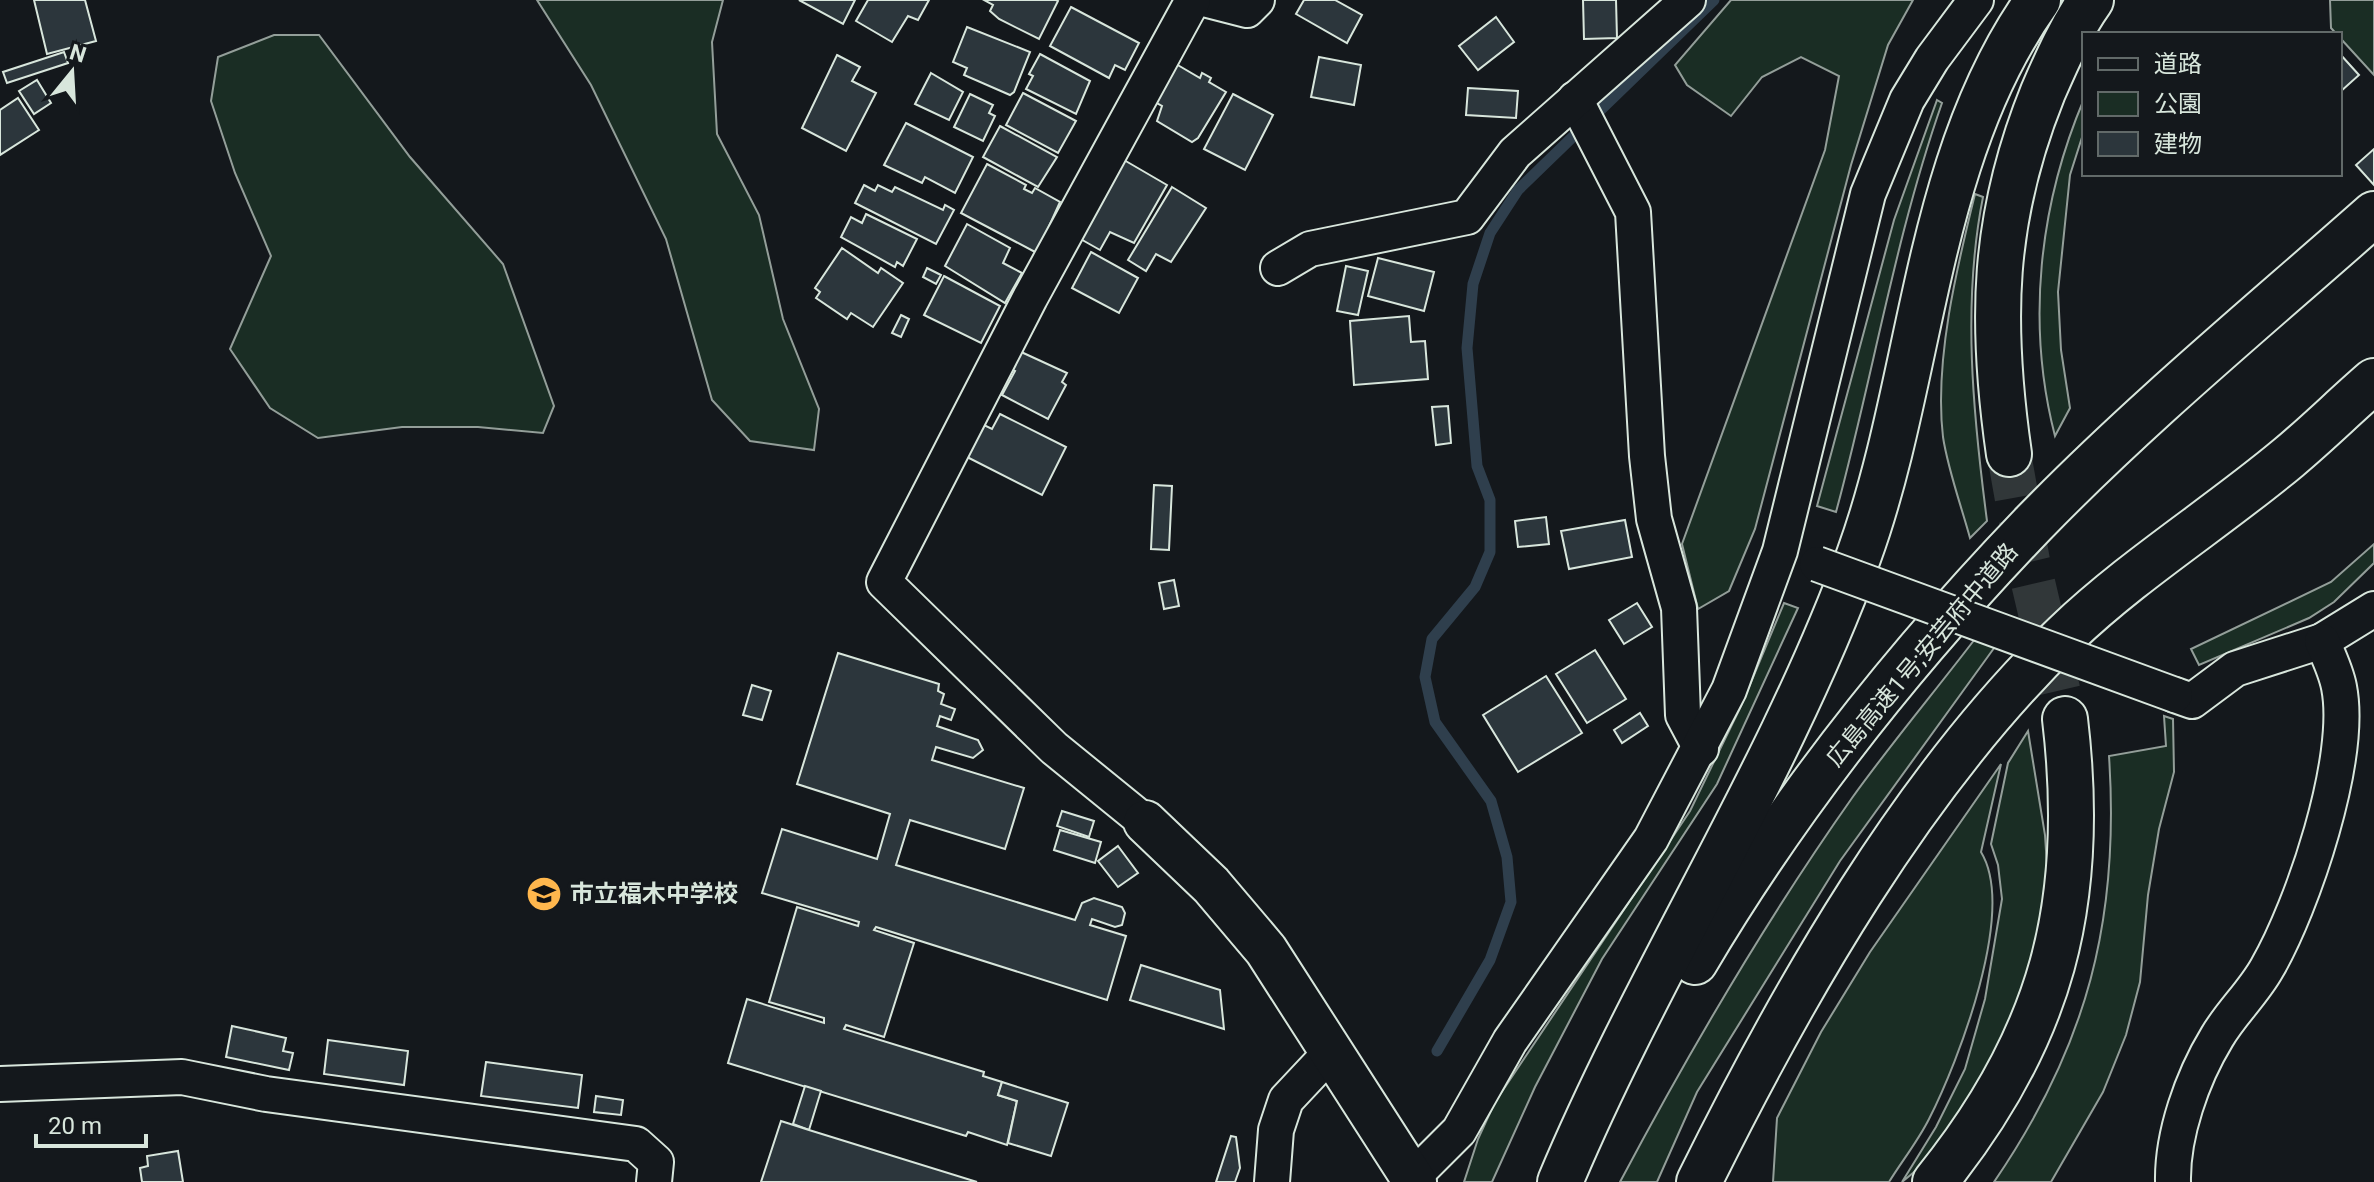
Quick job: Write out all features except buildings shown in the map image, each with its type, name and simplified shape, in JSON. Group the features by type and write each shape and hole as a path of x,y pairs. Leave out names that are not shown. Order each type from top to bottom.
{"highway":[{"path":"1560,1182 1595,1100 1753,796 1829,632 1882,484 1924,295 1968,142 1996,70 2038,0"},
{"path":"2009,454 1996,348 2001,241 2012,182 2030,124 2053,70 2091,0"},
{"name":"広島高速1号;安芸府中道路","path":"1575,1182 1652,1035 1717,924 1862,718 1935,631 2035,523 2123,438 2374,214"},
{"path":"1699,1182 1793,1005 1865,887 1931,792 1995,711 2065,636 2134,576 2288,458 2374,381"},
{"path":"1935,1182 1969,1140 2014,1063 2047,984 2064,927 2071,871 2072,818 2065,719"}],"street":[{"path":"1193,0 1030,298 884,582 1054,748 1145,822 1211,885 1266,950 1413,1180 1459,1131 1510,1041 1651,839 1701,749 1729,690 1780,551 1868,194 1907,100 1932,59 1976,0"},
{"path":"1208,0 1247,10 1257,0"},
{"path":"1278,268 1310,249 1467,217 1515,153 1688,0"},
{"path":"1575,99 1633,212 1652,503 1679,608 1683,715 1701,749"},
{"path":"1780,551 2192,701 2235,669 2322,641 2374,609"},
{"path":"2173,1182 2185,1108 2216,1038 2267,970 2299,901 2325,814 2340,739 2339,687 2322,641"},
{"path":"1272,1182 1276,1130 1286,1100 1332,1051"},
{"path":"0,1084 182,1077 266,1094 636,1144 656,1162 654,1182"}],"green space":[{"path":"537,0 723,0 712,42 717,134 759,215 783,319 819,409 814,450 750,441 712,400 666,239 591,85"},
{"path":"1731,0 1913,0 1888,45 1851,165 1755,529 1729,591 1698,609 1682,544 1825,150 1839,76 1801,57 1762,77 1731,116 1687,85 1675,65"},
{"path":"2330,0 2374,0 2374,75 2342,40 2342,32 2335,32 2331,28"},
{"path":"274,35 319,35 410,157 503,264 554,406 543,433 478,427 402,427 318,438 270,408 230,349 271,256 235,173 211,101 218,57"},
{"path":"1937,100 1942,103 1911,204 1836,512 1817,506 1894,220"},
{"path":"2082,104 2082,137 2070,175 2058,292 2061,350 2070,408 2055,436 2041,351 2042,265 2056,181"},
{"path":"1975,194 1983,197 1973,277 1972,359 1987,521 1970,538 1945,449 1941,408 1949,314"},
{"path":"2374,544 2374,563 2334,602 2309,618 2199,665 2191,649 2331,582"},
{"path":"1784,603 1798,608 1717,784 1602,959 1535,1087 1492,1182 1464,1182 1478,1139 1495,1102 1690,811 1741,706"},
{"path":"1978,635 1997,644 1840,861 1697,1092 1657,1182 1620,1182 1701,1035 1789,891 1867,777"},
{"path":"2164,716 2173,719 2174,772 2159,829 2148,895 2140,982 2126,1035 2103,1092 2051,1182 1994,1182 2053,1081 2074,1031 2090,980 2102,927 2109,873 2109,756 2166,746"},
{"path":"2028,731 2045,835 2050,913 2011,1035 1942,1149 1902,1182 1936,1127 1965,1069 1985,999 2002,899 1998,865 1991,844 2008,763"},
{"path":"2001,764 1981,852 1990,878 1992,911 1988,947 1968,1025 1925,1127 1889,1182 1773,1182 1777,1118 1821,1032 1870,952"}],"waterway":[{"path":"1437,1051 1490,960 1511,902 1507,857 1491,801 1435,722 1425,677 1432,639 1475,587 1490,552 1490,500 1477,466 1467,348 1473,284 1490,233 1518,190 1714,0"}],"tunnel":[{"path":"2009,454 2028,561 2065,719"}],"place":[{"name":"市立福木中学校","path":"544,894"}]}
